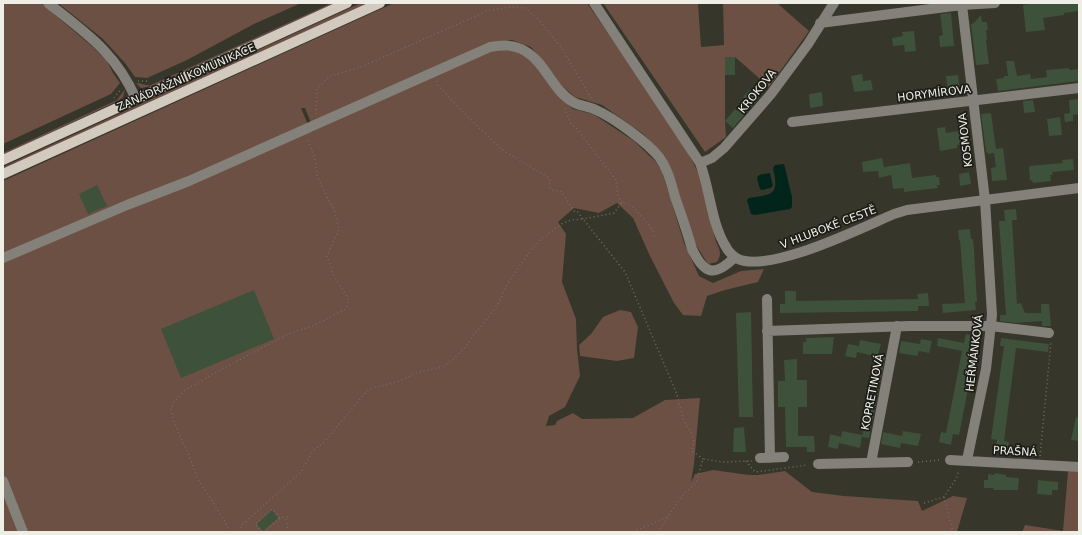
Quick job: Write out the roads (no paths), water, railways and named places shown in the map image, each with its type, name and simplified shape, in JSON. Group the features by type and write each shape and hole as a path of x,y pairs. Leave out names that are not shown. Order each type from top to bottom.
{"main road":[{"name":"ZANÁDRAŽNÍ KOMUNIKACE","path":"3,160 347,3"},
{"name":"ZANÁDRAŽNÍ KOMUNIKACE","path":"3,174 380,3"}],"street":[{"path":"48,3 99,44 120,69 129,83 136,99"},
{"path":"3,258 127,205 189,181 490,47 502,45 513,46 525,50 536,59 558,88 573,102 595,109 644,142 658,156 667,172 692,249 697,259 703,267 708,270 716,271 727,265 735,258 726,247 718,230 705,176 700,163 594,3"},
{"name":"KROKOVA","path":"700,163 712,158 724,148 758,109 800,56 834,3"},
{"path":"820,23 962,5 990,3"},
{"name":"KOSMOVA","path":"962,5 985,200"},
{"name":"HORYMÍROVA","path":"792,122 1079,88"},
{"name":"V HLUBOKÉ CESTĚ","path":"735,258 748,262 776,260 802,252 907,210 1079,188"},
{"name":"HEŘMÁNKOVÁ","path":"964,460 986,369 992,314 985,200"},
{"path":"767,299 770,458"},
{"path":"767,331 897,326 990,326 1049,333"},
{"name":"KOPRETINOVÁ","path":"871,463 897,326"},
{"path":"760,458 784,458"},
{"name":"PRAŠNÁ","path":"950,460 1079,467"},
{"path":"818,464 908,462"},
{"path":"3,481 23,532"}],"water":[{"path":"784,164 792,197 792,207 790,209 755,215 751,214 747,200 749,198 773,192 775,188 775,177 773,168 775,165"},
{"path":"770,173 773,186 762,190 760,189 757,178 759,175"}]}
